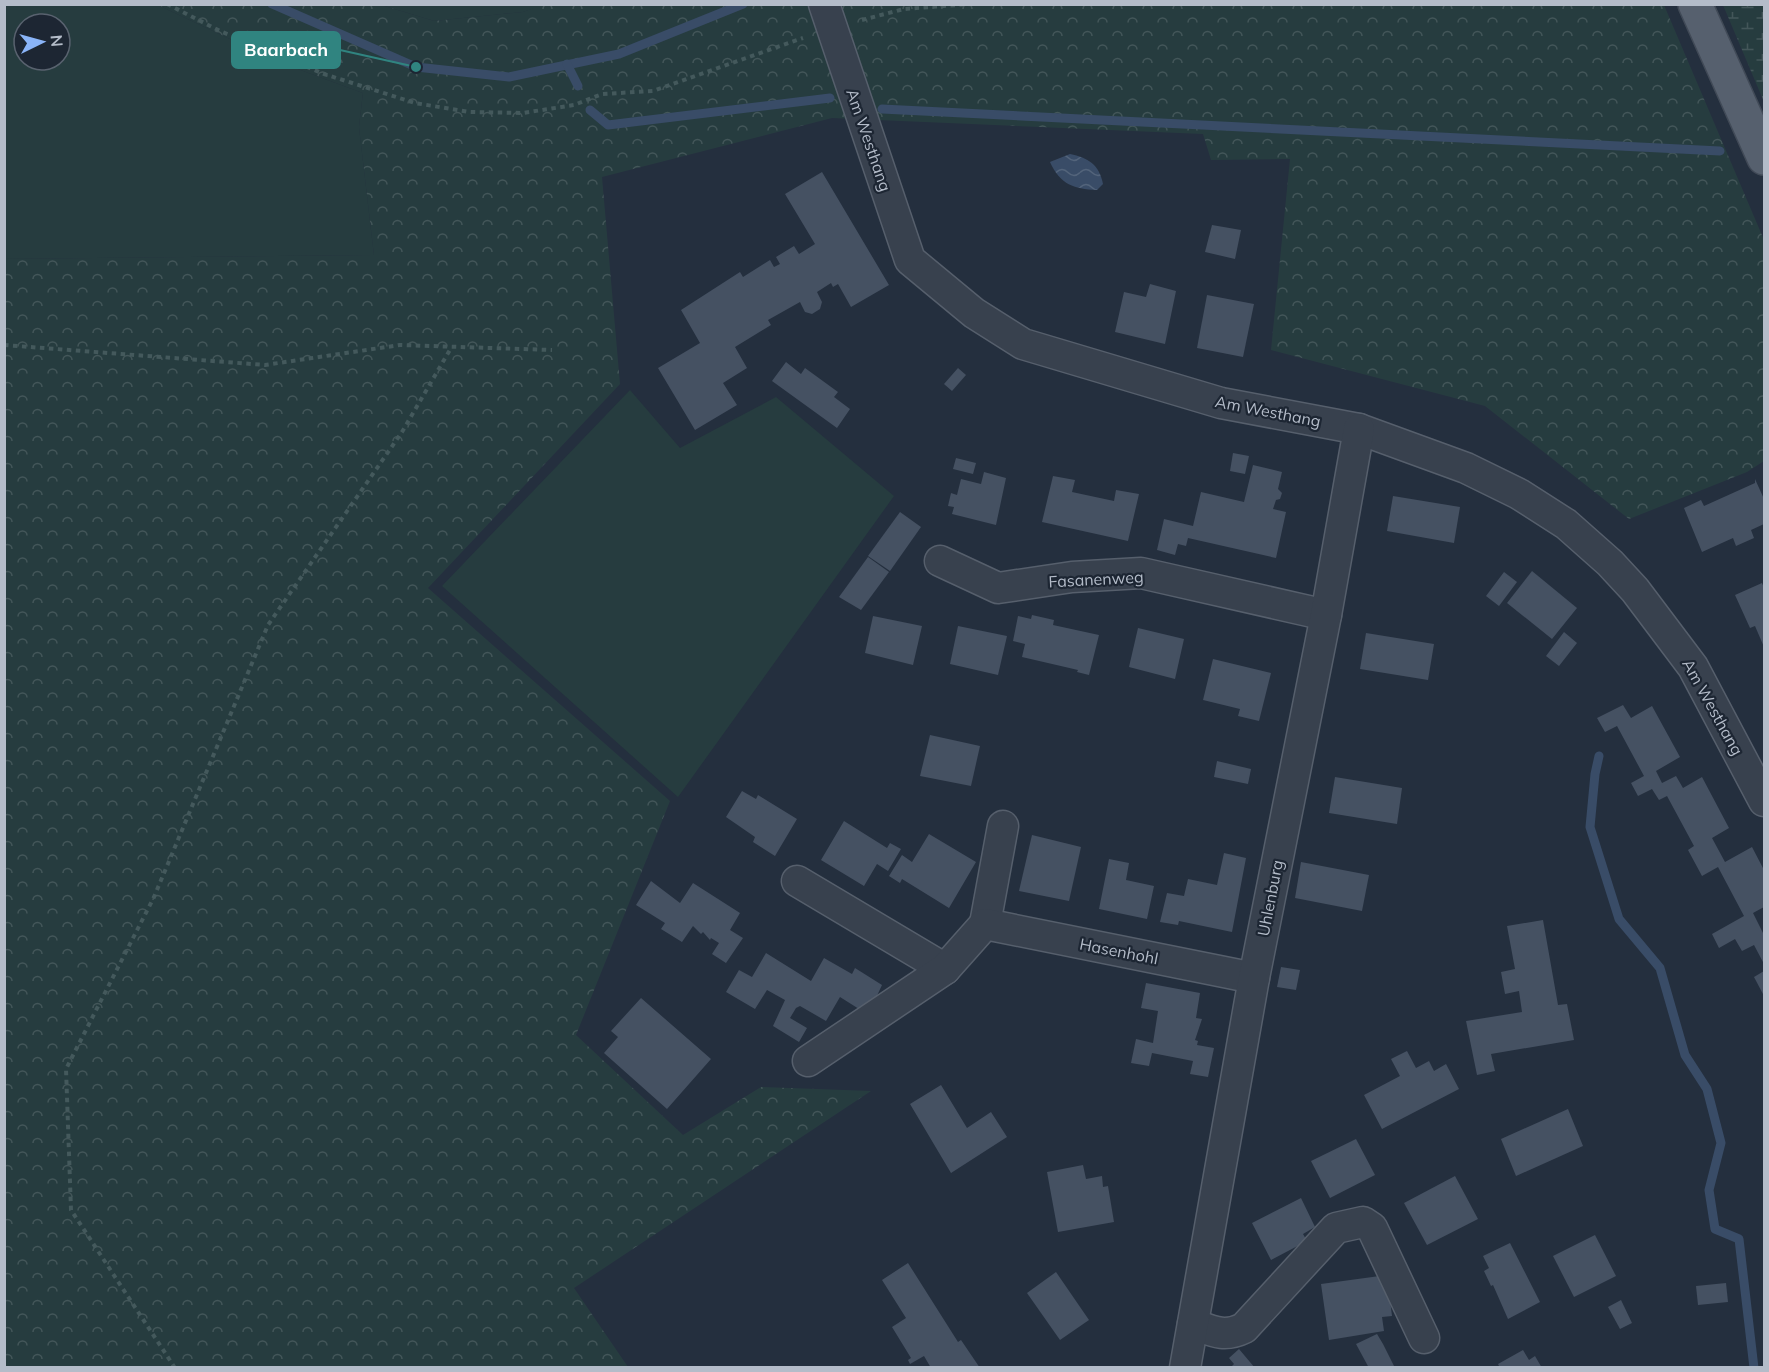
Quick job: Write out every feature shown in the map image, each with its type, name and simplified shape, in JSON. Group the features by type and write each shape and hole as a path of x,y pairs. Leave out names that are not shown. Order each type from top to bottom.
{"main road":[{"path":"1695,4 1764,158"}],"street":[{"name":"Am Westhang","path":"827,16 910,260 974,312 1023,344 1129,378 1221,403 1359,429 1490,478 1566,524 1610,563 1635,590 1694,667 1764,801"},
{"name":"Uhlenburg","path":"1185,1368 1254,978 1326,615 1359,429"},
{"name":"Fasanenweg","path":"940,561 998,588 1072,577 1141,573 1326,615"},
{"path":"808,1061 945,969 985,924 1003,826"},
{"path":"797,881 945,969"},
{"name":"Hasenhohl","path":"985,924 1254,978"},
{"path":"1193,1324 1219,1334 1231,1334 1244,1328 1336,1228 1363,1222 1372,1228 1424,1338"}],"path":[{"path":"166,4 220,31 324,74 416,103 469,112 524,113 574,105 602,94 653,91 827,16 971,4"},
{"path":"4,345 265,365 400,345 552,350"},
{"path":"175,1368 71,1210 66,1069 154,897 268,625 402,432 451,348"}],"green space":[{"path":"545,4 1664,5 1764,240 1764,461 1747,472 1629,519 1485,406 1271,350 1290,159 1211,160 1203,134 832,118 602,177 620,384 428,588 670,801 576,1035 683,1135 761,1087 871,1091 574,1288 628,1367 5,1367 4,259 374,255 359,127 363,93 279,62 158,5 381,5 434,21 523,12"},
{"path":"4,5 158,5 279,62 363,93 359,127 374,255 5,259"},
{"path":"381,5 545,5 523,12 434,21"},
{"path":"1723,5 1764,5 1764,102"},
{"path":"630,390 680,448 776,397 894,496 678,797 442,586"}],"water":[{"path":"1070,154 1087,160 1099,171 1103,184 1097,190 1074,187 1058,176 1050,162"}],"building":[{"path":"822,172 889,285 851,307 838,284 833,287 831,283 817,292 822,302 820,309 812,314 805,312 800,302 768,320 771,325 735,347 747,368 723,383 737,405 695,430 658,368 700,343 681,310 740,272 743,277 770,260 774,267 780,264 776,257 794,246 799,254 815,244 785,194"},
{"path":"1212,225 1241,230 1235,259 1205,252"},
{"path":"1150,284 1176,291 1165,344 1115,332 1124,292 1146,297"},
{"path":"1207,295 1254,304 1243,357 1197,348"},
{"path":"786,362 801,374 805,368 838,392 834,397 850,409 837,428 772,381"},
{"path":"958,368 966,375 952,391 944,384"},
{"path":"1233,453 1249,456 1245,474 1230,471"},
{"path":"956,458 976,463 973,474 953,469"},
{"path":"1253,465 1282,472 1278,489 1282,493 1273,509 1286,512 1276,558 1188,538 1186,546 1178,544 1175,555 1157,550 1164,519 1193,526 1201,492 1244,502"},
{"path":"984,472 1006,478 996,525 952,514 954,507 948,506 951,493 957,495 961,479 981,484"},
{"path":"1053,476 1075,480 1072,492 1114,501 1116,490 1139,494 1128,541 1042,522"},
{"path":"1755,479 1764,499 1764,524 1751,530 1754,538 1736,546 1733,538 1702,552 1684,508 1701,500 1704,506 1755,483"},
{"path":"1393,496 1460,507 1454,543 1387,531"},
{"path":"900,512 921,527 890,571 868,556"},
{"path":"868,557 889,572 861,610 839,597"},
{"path":"1532,571 1577,608 1552,639 1507,603"},
{"path":"1504,572 1517,582 1499,606 1486,596"},
{"path":"1762,583 1764,588 1764,647 1755,626 1750,628 1735,595"},
{"path":"1032,615 1054,620 1053,625 1099,635 1089,675 1077,672 1078,670 1022,657 1025,644 1013,641 1018,616 1031,619"},
{"path":"873,616 922,626 913,665 865,653"},
{"path":"958,626 1007,636 998,675 950,664"},
{"path":"1138,628 1184,639 1175,679 1129,667"},
{"path":"1564,632 1577,643 1559,666 1546,656"},
{"path":"1366,633 1434,644 1428,680 1360,669"},
{"path":"1213,659 1271,673 1259,721 1238,716 1240,709 1203,700"},
{"path":"1623,705 1631,718 1652,706 1680,757 1656,771 1662,783 1676,776 1683,788 1702,777 1729,828 1712,838 1725,862 1752,847 1764,870 1764,907 1753,913 1764,935 1764,964 1754,945 1742,951 1735,939 1719,948 1712,934 1744,916 1718,867 1702,876 1688,850 1694,846 1667,796 1659,800 1652,789 1638,796 1631,783 1644,776 1617,726 1605,732 1597,718"},
{"path":"930,735 980,746 971,786 920,776"},
{"path":"1217,761 1251,769 1248,784 1214,777"},
{"path":"1335,777 1402,788 1397,824 1329,813"},
{"path":"742,791 756,799 758,795 797,819 775,856 753,842 755,837 726,817"},
{"path":"844,821 887,848 890,843 901,849 888,871 877,864 864,886 821,860"},
{"path":"929,834 976,862 949,908 902,879 900,883 889,876 902,855 912,862"},
{"path":"1032,835 1081,847 1069,901 1019,891"},
{"path":"1224,853 1246,858 1232,932 1179,921 1178,925 1160,922 1167,893 1184,896 1188,879 1217,885"},
{"path":"1109,859 1129,863 1126,880 1154,886 1147,919 1099,909"},
{"path":"1301,862 1369,875 1362,911 1295,898"},
{"path":"651,881 680,903 693,883 740,913 730,930 743,938 726,963 712,954 719,943 711,938 710,940 703,932 701,934 693,926 682,942 661,929 665,923 636,905"},
{"path":"1543,920 1558,1005 1567,1004 1574,1040 1491,1054 1495,1071 1477,1075 1466,1021 1522,1012 1519,991 1505,994 1501,972 1515,969 1507,926"},
{"path":"766,953 811,981 824,958 852,974 855,968 882,985 875,1000 859,1009 840,997 826,1021 800,1006 796,1008 790,1018 807,1028 799,1042 773,1026 785,1000 767,990 755,1009 726,992 739,970 752,977"},
{"path":"1281,967 1300,970 1296,990 1277,987"},
{"path":"1764,971 1764,996 1754,977"},
{"path":"1146,983 1200,993 1196,1018 1202,1019 1195,1040 1198,1041 1197,1045 1214,1048 1208,1077 1190,1074 1193,1061 1152,1053 1149,1066 1131,1063 1136,1039 1153,1043 1158,1011 1141,1008"},
{"path":"641,998 711,1059 667,1109 604,1053 618,1037 611,1031"},
{"path":"1407,1051 1416,1068 1429,1061 1434,1071 1446,1064 1459,1089 1382,1129 1364,1095 1400,1076 1391,1059"},
{"path":"941,1085 967,1128 991,1112 1007,1137 951,1173 910,1104"},
{"path":"1568,1109 1583,1146 1516,1176 1501,1139"},
{"path":"1356,1139 1375,1175 1330,1198 1311,1161"},
{"path":"1083,1165 1086,1179 1102,1176 1103,1187 1108,1186 1114,1222 1058,1232 1047,1172"},
{"path":"1455,1176 1478,1219 1427,1245 1404,1203"},
{"path":"1301,1198 1315,1227 1303,1234 1307,1241 1271,1260 1252,1223"},
{"path":"1595,1235 1616,1276 1574,1297 1553,1256"},
{"path":"1510,1243 1540,1302 1508,1319 1484,1271 1489,1268 1483,1256"},
{"path":"908,1263 958,1342 961,1340 980,1368 931,1368 924,1356 910,1364 908,1360 911,1358 892,1327 906,1318 882,1280"},
{"path":"1056,1272 1089,1320 1060,1340 1027,1293"},
{"path":"1387,1275 1392,1316 1382,1317 1384,1331 1329,1340 1321,1284"},
{"path":"1726,1283 1728,1302 1698,1305 1696,1286"},
{"path":"1621,1300 1632,1323 1620,1329 1608,1307"},
{"path":"1377,1334 1395,1368 1369,1368 1356,1344"},
{"path":"1239,1349 1255,1368 1230,1368 1234,1364 1229,1358"},
{"path":"1523,1350 1529,1360 1535,1356 1542,1368 1500,1368 1498,1364"}],"waterway":[{"path":"272,4 416,67 509,77 619,54 743,4"},
{"path":"567,64 578,86"},
{"path":"590,110 608,125 830,98"},
{"path":"882,109 1720,151"},
{"path":"1599,756 1590,827 1619,919 1660,968 1685,1055 1707,1089 1721,1143 1709,1190 1715,1229 1739,1239 1754,1368"}],"place":[{"name":"Baarbach","path":"416,67"}]}
